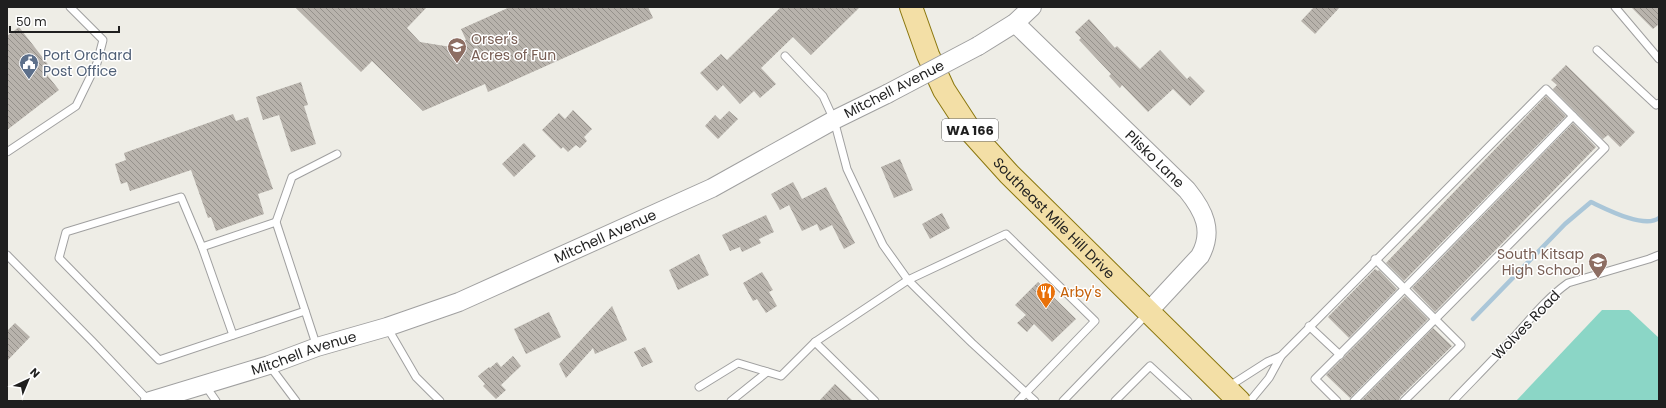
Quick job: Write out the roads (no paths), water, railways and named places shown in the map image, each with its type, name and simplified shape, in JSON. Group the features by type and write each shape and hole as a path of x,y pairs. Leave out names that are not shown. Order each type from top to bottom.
{"main road":[{"name":"Southeast Mile Hill Drive","path":"911,7 928,55 944,90 972,133 1009,174 1232,395"}],"street":[{"name":"Mitchell Avenue","path":"149,401 269,365 317,347 387,327 459,302 712,188 834,120 978,46 1015,23 1032,7"},
{"name":"Plisko Lane","path":"1015,23 1187,190 1199,207 1206,224 1207,233 1204,248 1200,256 1148,312"}],"lane":[{"path":"7,152 76,106 96,63 103,40 70,7"},
{"path":"1614,7 1659,59"},
{"path":"1597,50 1656,105 1659,103"},
{"path":"784,56 823,96 834,120 850,176 882,245 908,280 945,317 1035,401"},
{"path":"1250,401 1269,378 1281,356 1309,326 1546,89 1605,148 1354,401"},
{"path":"1337,401 1315,379 1573,116"},
{"path":"317,347 276,222 292,177 337,154"},
{"path":"233,335 202,247 181,197 66,232 59,258 158,360 233,335 305,311"},
{"path":"202,247 276,222"},
{"path":"699,387 738,363 781,376 815,342 908,280 1006,234 1095,321 1018,401"},
{"path":"7,255 92,340 149,401"},
{"name":"Wolves Road","path":"1452,401 1541,306 1568,283 1659,255"},
{"path":"1376,259 1461,344 1404,401"},
{"path":"1063,401 1148,312"},
{"path":"1309,326 1340,355"},
{"path":"387,327 416,377 440,401"},
{"path":"815,342 876,401"},
{"path":"1232,395 1267,362 1281,356"},
{"path":"269,365 296,401"},
{"path":"1115,401 1150,366 1188,401"},
{"path":"731,401 768,372"},
{"path":"205,384 216,401"}],"waterway":[{"path":"1473,319 1565,224 1591,202 1635,220 1652,221 1659,218"}],"place":[{"name":"Orser's Acres of Fun","path":"457,64"},
{"name":"Port Orchard Post Office","path":"29,80"},
{"name":"South Kitsap High School","path":"1598,279"},
{"name":"Arby's","path":"1046,309"}]}
